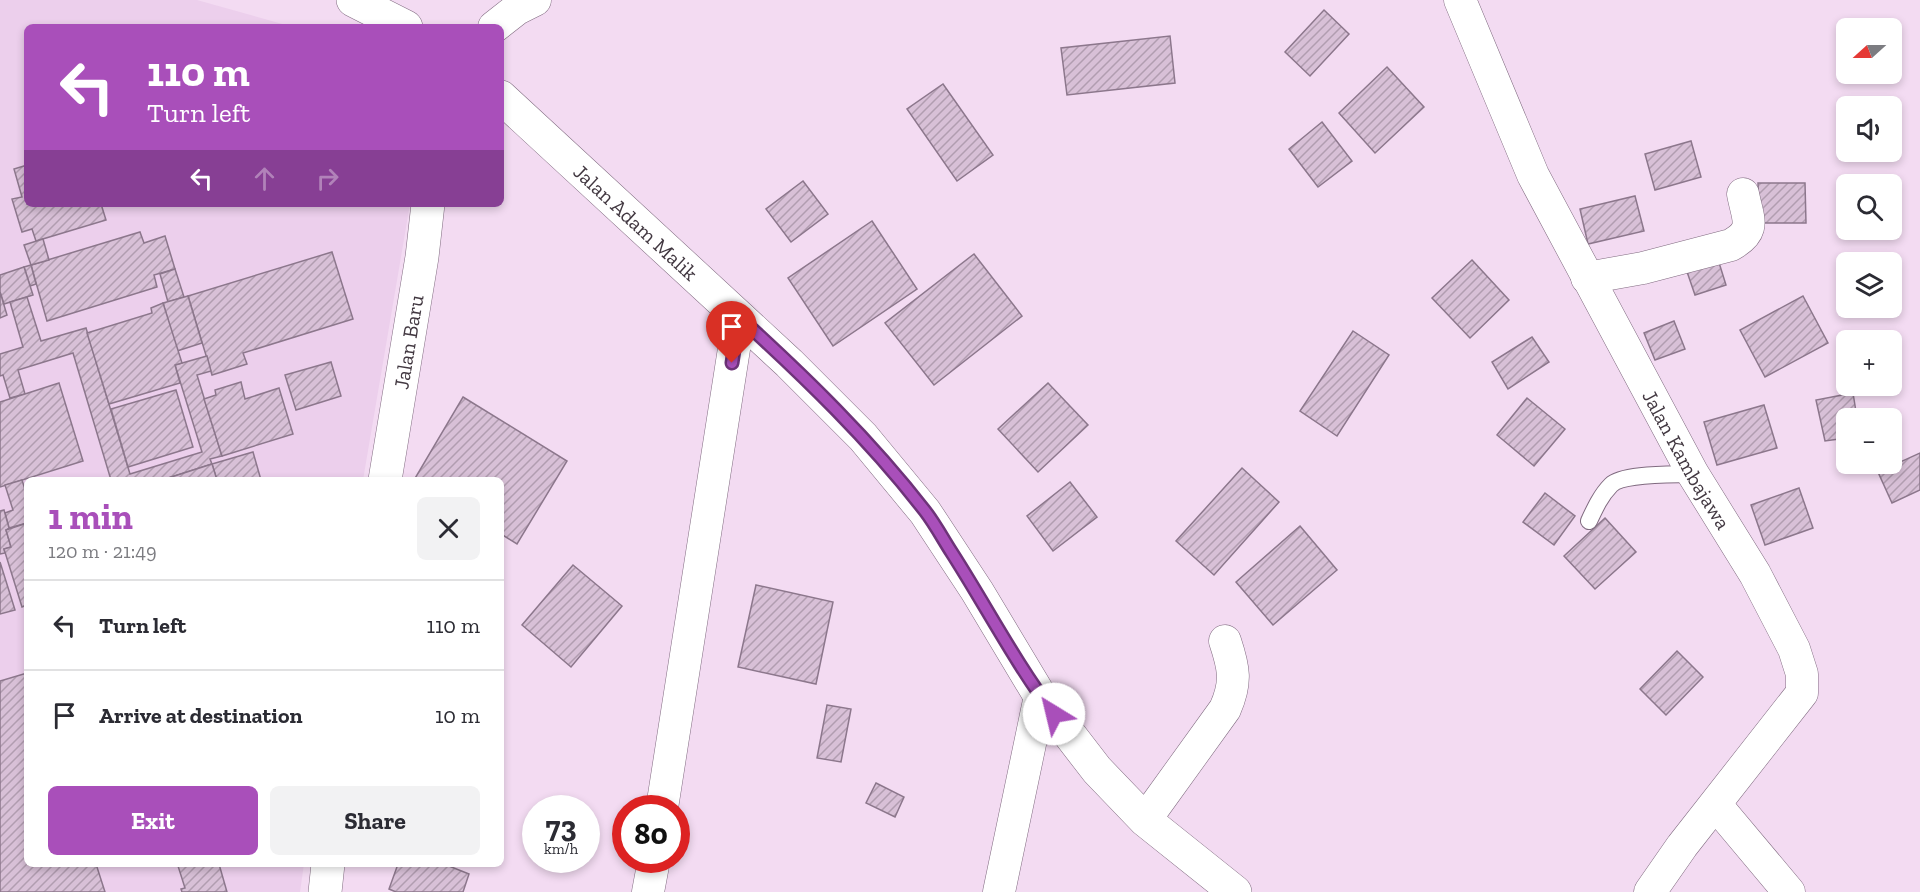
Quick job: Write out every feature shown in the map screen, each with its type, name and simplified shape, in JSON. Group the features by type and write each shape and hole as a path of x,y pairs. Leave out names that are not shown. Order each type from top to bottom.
{"main road":[{"path":"353,0 400,24"},
{"name":"Jalan Adam Malik","path":"504,100 789,363 863,437 926,512 1040,696 1097,770 1145,820 1236,892"},
{"name":"Jalan Baru","path":"385,477 422,256 428,207"},
{"path":"325,892 328,867"}],"street":[{"path":"498,24 517,9 535,0"},
{"name":"Jalan Kambajawa","path":"1460,0 1533,175 1694,474 1755,574 1794,649 1802,674 1802,693 1682,846 1650,892"},
{"path":"1587,278 1643,268 1731,245 1743,238 1749,226 1743,194"},
{"path":"664,795 739,317"},
{"path":"1145,820 1229,701 1232,693 1233,665 1225,641"},
{"path":"999,892 1040,696"},
{"path":"1716,805 1789,892"},
{"path":"648,892 652,873"}],"lane":[{"path":"1589,521 1612,483 1625,478 1694,474"}],"shaded area":[{"path":"0,0 197,0 282,24 24,24 24,207 409,207 364,477 24,477 24,867 304,867 300,892 0,892"}],"building":[{"path":"1324,10 1349,34 1310,76 1285,52"},
{"path":"1170,36 1175,83 1067,95 1061,48"},
{"path":"1387,67 1424,107 1375,153 1339,113"},
{"path":"943,84 993,155 957,181 907,109"},
{"path":"1322,122 1352,161 1318,187 1289,149"},
{"path":"1691,141 1701,177 1655,190 1645,154"},
{"path":"24,166 24,207 102,207 106,220 36,241 32,229 22,232 12,199 22,197 14,169"},
{"path":"803,181 828,214 791,242 766,209"},
{"path":"1758,183 1805,183 1806,223 1759,223"},
{"path":"1635,196 1644,231 1588,244 1580,209"},
{"path":"872,221 917,289 833,346 788,278"},
{"path":"140,232 144,243 165,236 175,269 154,275 157,287 47,321 31,265"},
{"path":"43,239 49,260 31,265 24,245"},
{"path":"332,252 353,319 243,353 247,364 212,375 188,296"},
{"path":"1716,253 1726,285 1695,295 1684,263"},
{"path":"974,254 1022,316 934,385 885,323"},
{"path":"1472,260 1509,300 1470,338 1432,298"},
{"path":"31,265 36,284 30,286 24,267"},
{"path":"24,267 33,295 4,304 0,292 0,275"},
{"path":"175,269 184,297 168,302 160,274"},
{"path":"0,292 7,315 0,318"},
{"path":"188,296 202,343 177,351 163,303"},
{"path":"1803,296 1828,343 1765,377 1740,330"},
{"path":"27,297 41,341 86,328 130,474 202,452 175,365 207,356 211,371 197,375 222,456 210,459 212,464 171,477 110,477 73,353 18,370 25,394 10,398 3,375 0,376 0,354 23,347 10,302"},
{"path":"163,303 182,363 175,365 180,383 109,404 87,333 152,313 151,308"},
{"path":"1674,321 1685,349 1655,360 1644,333"},
{"path":"1353,331 1389,355 1337,436 1300,411"},
{"path":"1532,337 1549,362 1508,389 1492,362"},
{"path":"331,362 341,396 296,410 285,375"},
{"path":"241,382 245,399 279,388 293,434 222,456 204,399 216,395 215,390"},
{"path":"59,383 83,461 32,477 24,477 24,479 0,487 0,402"},
{"path":"1048,383 1088,425 1038,472 998,429"},
{"path":"176,390 193,447 128,467 111,409"},
{"path":"1853,396 1855,408 1836,408 1836,439 1825,441 1816,400"},
{"path":"463,397 567,461 517,544 504,536 504,477 416,477"},
{"path":"1527,398 1565,429 1534,466 1497,435"},
{"path":"1764,405 1777,448 1717,465 1704,422"},
{"path":"253,452 260,477 216,477 212,464"},
{"path":"1920,453 1920,490 1892,503 1879,474 1902,474 1902,461"},
{"path":"212,464 216,477 171,477"},
{"path":"1242,468 1279,502 1214,575 1176,541"},
{"path":"22,480 24,524 9,528 5,513 13,510 5,485"},
{"path":"1070,482 1097,517 1053,551 1027,516"},
{"path":"1799,488 1813,528 1765,545 1751,505"},
{"path":"1545,493 1575,516 1554,545 1523,522"},
{"path":"4,510 11,547 4,549 5,553 0,554 0,511"},
{"path":"1605,518 1636,552 1595,589 1564,556"},
{"path":"24,524 24,606 22,607 4,549 11,547 6,530"},
{"path":"1300,526 1337,570 1273,625 1236,582"},
{"path":"0,562 15,610 0,614"},
{"path":"573,565 622,606 571,667 522,625"},
{"path":"756,585 833,602 816,684 738,667"},
{"path":"1677,651 1703,677 1666,715 1640,689"},
{"path":"24,674 24,867 97,867 105,892 0,892 0,681"},
{"path":"827,705 851,709 841,762 817,758"},
{"path":"876,783 904,797 895,817 866,803"},
{"path":"178,867 220,867 227,892 182,892 181,889 185,888"},
{"path":"397,867 452,867 469,874 463,892 396,892 389,889"}],"route":[{"path":"732,363 739,317 863,437 926,512 1040,696 1054,714"}]}
